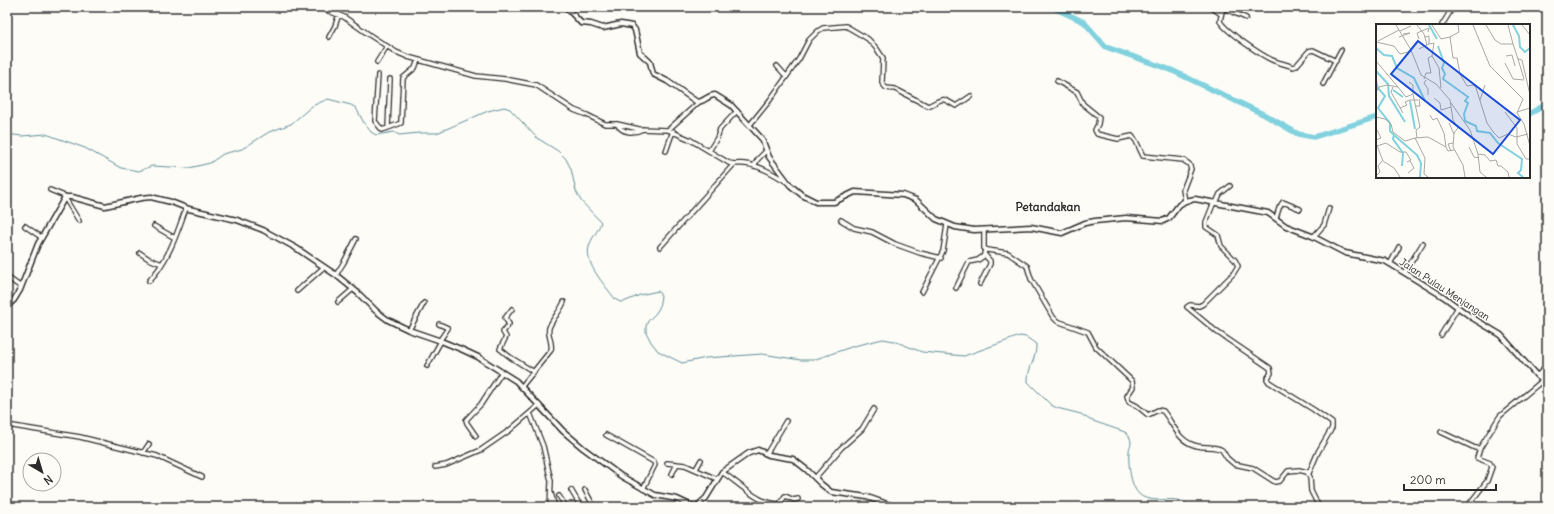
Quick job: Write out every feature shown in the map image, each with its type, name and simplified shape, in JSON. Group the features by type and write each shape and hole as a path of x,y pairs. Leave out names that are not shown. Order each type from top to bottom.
{"street":[{"path":"318,7 339,14 402,55 476,76 500,78 536,85 574,110 587,114 604,124 617,124 634,128 668,130 689,139 734,164 754,166 787,182"},
{"path":"566,7 582,23 603,28 621,24 632,26 636,32 640,53 650,62 651,71 654,76 667,81 699,102"},
{"path":"1211,7 1221,14"},
{"path":"1443,24 1453,7"},
{"path":"1246,18 1223,8 1220,22 1227,30 1272,60 1293,67 1296,66 1309,51 1313,50 1336,61"},
{"path":"329,37 339,14"},
{"path":"749,126 770,100 799,59 810,40 823,28 846,26 862,35 877,49 883,58 882,83 886,88 895,89 928,106 942,99 947,100 956,106 971,96"},
{"path":"377,62 387,46"},
{"path":"1323,84 1341,50"},
{"path":"378,75 375,121 382,130 401,123 403,78 415,68 418,60"},
{"path":"777,66 786,76"},
{"path":"388,128 390,79"},
{"path":"668,130 699,102 709,96 715,95 728,102 737,111 763,140 770,160 787,182 809,199 822,202 834,202 855,192 902,195 916,200 936,219 947,225 965,229 984,230 1032,227 1062,233 1085,223 1095,221 1126,218 1163,220 1169,218 1179,205 1185,201 1183,190 1190,171 1188,162 1143,156 1132,136 1118,138 1097,134 1095,130 1098,124 1098,117 1083,104 1077,92 1057,81"},
{"path":"709,151 717,138 720,129 737,111"},
{"path":"666,151 673,132"},
{"path":"754,166 758,159 766,151"},
{"path":"660,247 734,164"},
{"path":"1230,186 1220,194 1206,222 1206,227 1218,235 1222,248 1235,260 1238,266 1233,274 1203,304 1199,306 1190,305 1187,307 1217,332 1270,368 1271,373 1267,379 1269,382 1332,423 1332,428 1318,452 1309,474 1311,491 1319,507"},
{"path":"50,190 66,197 105,206 147,197 168,201 186,208 250,224 292,245 336,275 383,317 392,323 457,347 478,357 502,372 522,386 577,444 621,476 657,496 675,498 695,506 706,498 722,472 752,452 758,450 767,454 791,458 807,470 828,490 834,493 864,496 896,507"},
{"path":"66,197 76,218 79,221"},
{"path":"7,306 14,300 21,287 41,237 66,197"},
{"name":"Jalan Pulau Menjangan","path":"1185,201 1202,199 1240,209 1268,213 1290,228 1314,236 1345,253 1390,264 1458,307 1471,317 1501,334 1537,376 1542,381 1547,383"},
{"path":"1276,218 1279,208 1283,202 1300,209"},
{"path":"149,281 162,264 176,238 186,208"},
{"path":"1314,236 1324,225 1329,208"},
{"path":"841,220 854,228 872,232 895,244 920,253 941,258"},
{"path":"922,292 941,258 947,225"},
{"path":"25,226 41,237"},
{"path":"154,226 176,238"},
{"path":"980,284 990,264 990,261 985,255 983,245 984,230"},
{"path":"336,275 356,238"},
{"path":"1404,272 1423,243"},
{"path":"1390,264 1399,247"},
{"path":"985,249 1008,253 1027,266 1031,279 1053,317 1057,321 1088,332 1096,347 1133,383 1133,387 1127,396 1127,400 1137,406 1146,415 1158,410 1163,411 1174,428 1189,443 1198,446 1220,449 1234,464 1253,468 1275,482 1280,481 1286,472 1292,469 1305,471 1309,474"},
{"path":"140,253 149,259 162,264"},
{"path":"956,288 969,262 978,260 985,255"},
{"path":"297,291 324,266"},
{"path":"7,277 21,287"},
{"path":"338,302 353,289"},
{"path":"522,386 551,350 552,344 548,332 549,328 564,302"},
{"path":"409,330 424,303"},
{"path":"1442,335 1458,307"},
{"path":"512,309 505,318 509,324 503,332 506,337 500,349 534,372"},
{"path":"427,366 448,328 439,324"},
{"path":"455,352 457,347"},
{"path":"1537,376 1547,367"},
{"path":"476,436 466,423 466,420 483,402 502,372"},
{"path":"1467,507 1485,484 1492,470 1491,464 1477,457 1481,447 1500,416 1542,381"},
{"path":"435,467 446,465 481,450 510,430 539,405"},
{"path":"815,478 841,448 862,429 874,409"},
{"path":"530,413 542,446 551,481 550,507"},
{"path":"767,454 786,421"},
{"path":"7,425 80,437 162,458 202,477"},
{"path":"1441,432 1475,448 1481,447"},
{"path":"606,435 654,462 655,465 643,489"},
{"path":"143,453 149,444"},
{"path":"696,469 701,460"},
{"path":"667,463 686,465 717,479"},
{"path":"672,474 677,464"},
{"path":"722,472 760,499 779,505 793,507"},
{"path":"571,490 581,507"},
{"path":"585,490 593,505 587,507"},
{"path":"551,492 555,507"},
{"path":"559,496 566,507"},
{"path":"779,505 785,496 794,500 798,499"}],"waterway":[{"path":"1052,7 1084,22 1106,47 1171,70 1265,115 1298,134 1314,137 1376,117"},
{"path":"7,134 22,136 46,134 85,148 121,168 139,171 152,166 189,168 210,163 223,154 242,149 269,132 291,124 312,106 328,99 351,105 356,108 364,123 371,132 376,135 394,132 399,135 437,133 488,111 504,107 510,109 537,138 558,151 566,159 571,169 576,191 581,201 601,222 590,244 588,254 597,274 615,299 620,302 626,301 640,295 658,291 661,296 659,308 648,321 646,326 646,332 658,351 682,363 706,358 762,354 801,360 813,360 854,346 883,339 894,341 922,352 964,356 1020,336 1026,337 1036,344 1028,382 1051,405 1081,414 1090,420 1126,433 1131,441 1129,450 1130,474 1134,486 1140,495 1152,499 1180,500 1190,507"},
{"path":"1530,113 1547,104"}],"district":[{"name":"Petandakan","path":"1048,207"}]}
